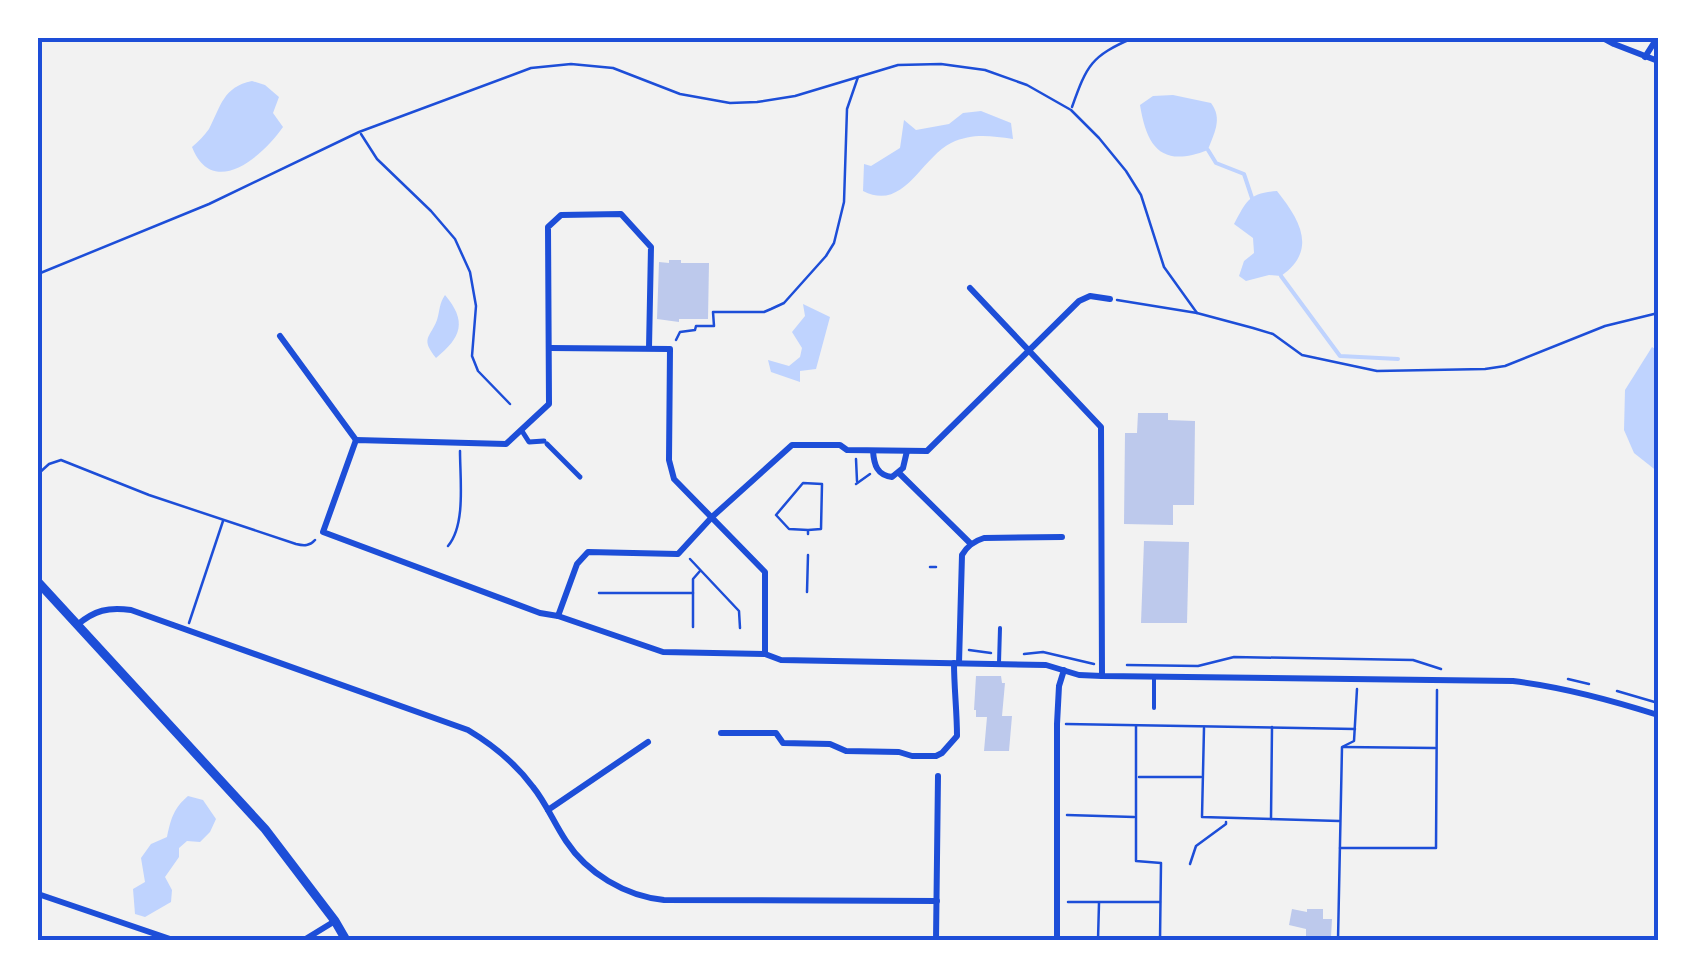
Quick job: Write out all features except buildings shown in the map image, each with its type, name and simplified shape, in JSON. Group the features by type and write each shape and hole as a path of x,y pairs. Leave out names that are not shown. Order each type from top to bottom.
{"street":[{"path":"1425,38 1450,38"},
{"path":"1603,38 1658,62"},
{"path":"1645,56 1658,38"},
{"path":"356,440 506,444 549,404 548,227 561,215 621,214 651,248 649,348"},
{"path":"970,288 1101,427 1102,676"},
{"path":"558,616 577,564 588,552 678,554 712,517 792,445 926,451 1079,301 1090,296 1110,299"},
{"path":"280,336 356,440"},
{"path":"549,348 670,349 669,460 674,479 765,572 765,654"},
{"path":"522,431 529,442 546,443 580,477"},
{"path":"356,440 323,532 540,613 663,652 765,654 781,660 956,663 999,659 1102,676 1513,680 1616,701 1658,715"},
{"path":"872,451 882,474 892,477 905,464 907,450"},
{"path":"900,473 971,544"},
{"path":"721,733 776,733 783,743 830,744 846,750 912,756 942,753 957,736 953,696 960,650 962,555 971,544 984,538 1062,537"},
{"path":"38,582 265,829 346,940"},
{"path":"77,626 93,612 131,610 468,730 523,774 583,863 637,895 654,899 937,901"},
{"path":"1056,940 1057,724 1064,670"},
{"path":"548,810 648,742"},
{"path":"936,940 938,776"},
{"path":"38,894 173,940"},
{"path":"304,940 335,921"}],"lane":[{"path":"999,659 1000,628"},
{"path":"1154,676 1154,708"}],"path":[{"path":"1071,110 1082,77 1094,60 1133,38"},
{"path":"38,274 209,204 359,132 531,68 571,64 613,68 680,94 730,103 795,96 898,66 941,64 985,70 1027,85 1071,110 1126,170 1140,195 1164,267 1197,314"},
{"path":"670,349 680,332 695,330 696,326 714,326 713,312 764,312 784,302 826,256 834,244 844,202 847,109 859,75"},
{"path":"359,132 377,159 455,239 470,272 476,306 472,356 478,371 510,404"},
{"path":"1110,299 1197,314 1273,334 1302,355 1378,372 1486,370 1505,366 1605,326 1658,313"},
{"path":"448,546 460,524 460,458"},
{"path":"845,459 857,459 856,483 870,474"},
{"path":"38,474 49,464 62,460 149,495 304,546 312,544 323,532"},
{"path":"822,484 821,529 789,529 776,516 804,484 822,484 828,484"},
{"path":"187,630 224,520"},
{"path":"678,554 688,556 740,611 740,628"},
{"path":"807,592 808,555"},
{"path":"930,567 936,567"},
{"path":"693,627 694,579 701,570"},
{"path":"600,593 693,593"},
{"path":"960,650 999,659"},
{"path":"1020,654 1043,652 1102,665 1198,666 1234,656 1412,660 1443,670"},
{"path":"1340,848 1436,848 1437,668"},
{"path":"1342,747 1354,742 1357,678"},
{"path":"1562,678 1590,684"},
{"path":"1606,688 1658,703"},
{"path":"1057,724 1355,729"},
{"path":"1136,725 1136,861 1161,863 1160,940"},
{"path":"1204,726 1202,818 1340,821"},
{"path":"1271,820 1272,728"},
{"path":"1342,747 1436,748"},
{"path":"1338,940 1342,747"},
{"path":"1136,777 1203,777"},
{"path":"1057,815 1136,816"},
{"path":"1190,864 1196,846 1226,824 1226,819"},
{"path":"1057,902 1161,902"},
{"path":"1098,902 1098,940"}],"water":[{"path":"252,81 265,85 279,97 273,113 283,127 263,150 238,168 212,170 201,163 192,147 209,129 229,93"},
{"path":"1173,95 1211,103 1215,109 1215,132 1208,150 1179,157 1168,155 1152,143 1140,105 1153,96"},
{"path":"981,111 1011,123 1013,139 982,136 959,140 940,151 911,181 890,195 863,191 864,164 871,166 900,148 904,120 916,130 949,124 963,113"},
{"path":"1277,191 1293,213 1302,235 1299,256 1281,276 1246,281 1239,276 1244,261 1254,253 1253,238 1234,224 1250,199"},
{"path":"445,295 457,313 459,328 436,358 428,338"},
{"path":"803,304 830,317 816,369 800,371 800,382 771,372 768,360 789,366 800,357 802,348 792,332 805,316"},
{"path":"1652,347 1658,351 1658,472 1634,453 1624,430 1625,390"},
{"path":"188,796 203,800 216,819 200,842 187,841 179,848 179,857 165,877 172,890 171,902 145,917 135,914 133,889 145,882 141,858 151,844 167,837 174,814"}],"waterway":[{"path":"1208,150 1216,163 1244,174 1252,198"},
{"path":"1281,276 1340,356 1398,359"}]}
